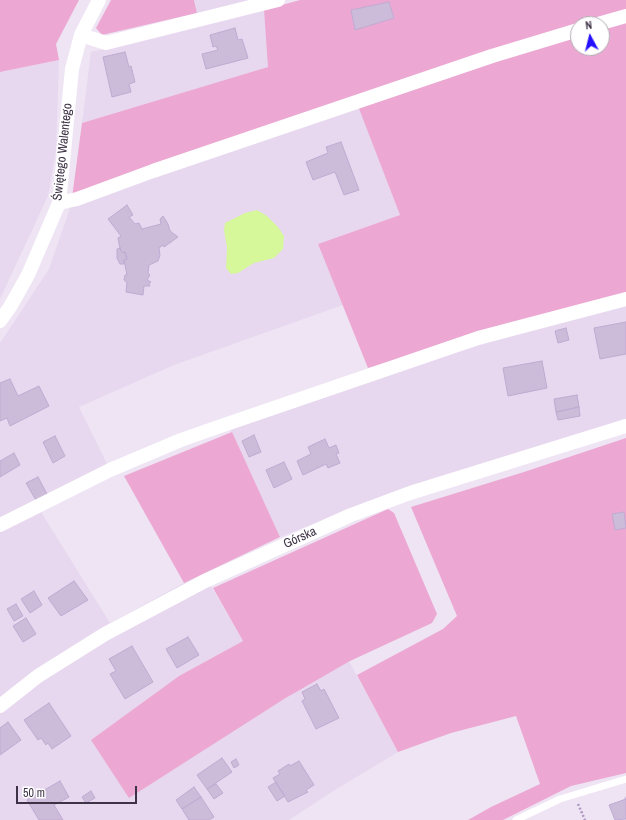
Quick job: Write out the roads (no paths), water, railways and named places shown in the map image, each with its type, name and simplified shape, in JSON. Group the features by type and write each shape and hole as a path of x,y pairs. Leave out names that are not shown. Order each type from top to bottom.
{"street":[{"name":"Świętego Walentego","path":"0,321 10,307 28,275 59,203 72,69 81,35 99,0"},
{"path":"81,35 106,43 278,0"},
{"path":"610,21 626,16"},
{"path":"59,203 77,199 153,171 492,56 570,32"},
{"path":"0,525 110,470 218,426 478,338 626,299"},
{"name":"Górska","path":"0,706 38,676 104,634 205,581 337,521 410,493 626,426"}],"lane":[{"path":"516,820 560,799 626,779"}]}
